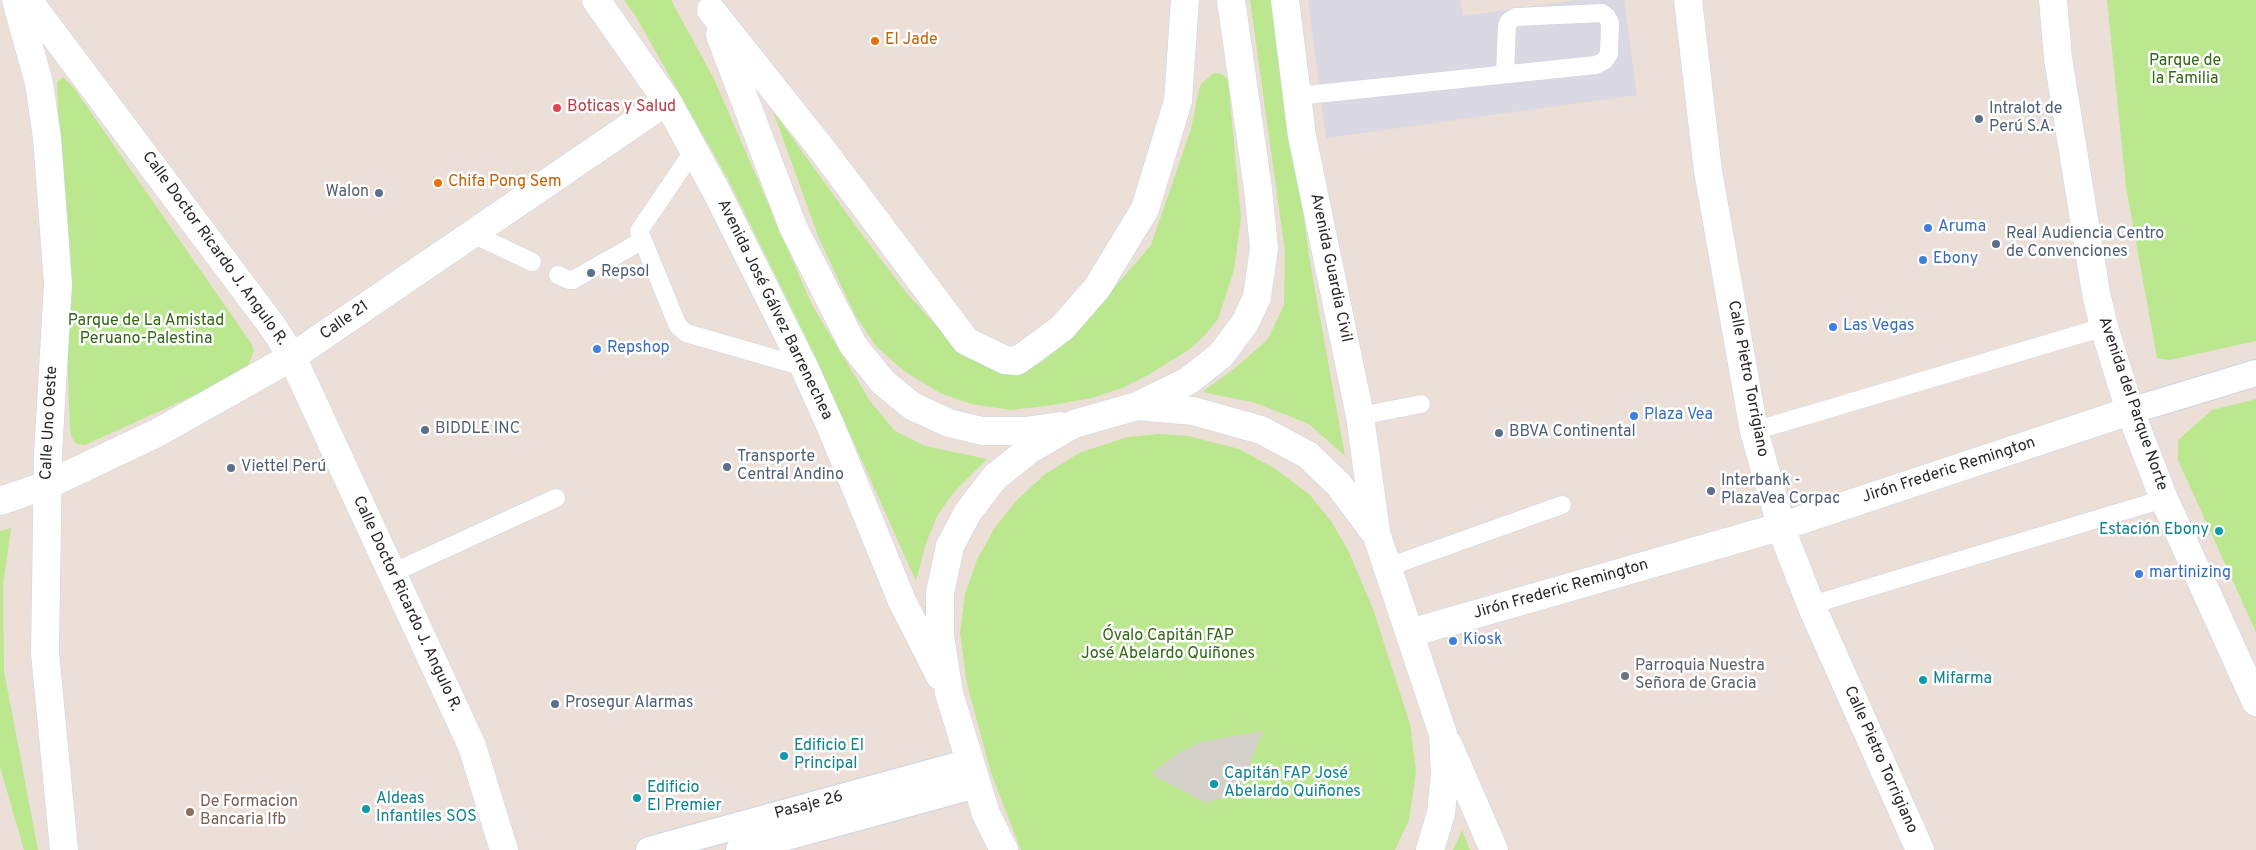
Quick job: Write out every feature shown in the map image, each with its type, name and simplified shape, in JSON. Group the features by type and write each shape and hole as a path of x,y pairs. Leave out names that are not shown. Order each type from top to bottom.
{"main road":[{"name":"Calle Uno Oeste","path":"16,0 39,84 47,138 58,284 47,485 45,653 64,850"},
{"name":"Calle Doctor Ricardo J. Angulo R.","path":"28,0 267,319 292,357 472,746 504,850"},
{"name":"Avenida José Gálvez Barrenechea","path":"596,0 667,101 694,150 804,367 831,427 882,556 918,637 949,693"},
{"path":"707,5 824,152 966,340 1005,360 1017,361 1062,328 1097,288 1145,209 1178,101 1184,0"},
{"path":"707,5 794,227 853,345 883,382 912,406 949,423 982,431 1025,431 1074,424 1137,406 1188,381 1221,355 1245,323 1258,297 1264,248 1231,0"},
{"name":"Avenida Guardia Civil","path":"1285,0 1302,136 1360,416 1377,536"},
{"name":"Calle Pietro Torrigiano","path":"1688,0 1708,171 1754,430 1783,526 1784,536 1811,605 1920,850"},
{"name":"Avenida del Parque Norte","path":"2053,0 2058,58 2094,284 2104,327 2130,411 2164,500 2256,702"},
{"name":"Calle 21","path":"0,501 47,485 157,433 292,357 667,101"},
{"path":"1137,406 1193,411 1261,430 1308,455 1339,484 1377,536 1443,734 1494,850"},
{"name":"Jirón Frederic Remington","path":"1410,634 1783,526 2130,411"},
{"path":"995,850 949,693 940,636 940,593 950,546 968,512 995,477 1029,450 1074,424"},
{"path":"1430,850 1441,813 1445,774 1443,734"},
{"path":"986,814 1004,850"}],"street":[{"name":"Jirón Frederic Remington","path":"2130,411 2256,373"},
{"name":"Pasaje 26","path":"649,850 973,773"},
{"name":"Pasaje 26","path":"739,850 973,773"}],"lane":[{"path":"1297,96 1596,65 1604,61 1609,54 1610,23 1607,17 1602,13 1516,17 1509,21 1507,26 1505,73"},
{"path":"694,150 639,231 682,330 804,367"},
{"path":"473,234 532,262"},
{"path":"558,275 573,280 643,240"},
{"path":"1754,430 2104,327"},
{"path":"1360,416 1421,404"},
{"path":"392,573 556,498"},
{"path":"1811,605 2164,500"},
{"path":"1388,567 1562,505"}],"shaded area":[{"path":"1308,0 1460,0 1463,16 1578,0 1624,0 1637,95 1326,138"},
{"path":"1263,731 1239,791 1206,803 1151,774 1175,755 1201,742"}],"green space":[{"path":"624,0 671,0 714,79 812,305 870,401 895,431 925,446 987,459 954,492 937,516 925,546 916,581 815,356 729,181 635,15"},
{"path":"1250,0 1275,0 1309,256 1345,456 1309,424 1256,403 1202,392 1234,369 1268,339 1284,305 1285,252"},
{"name":"Parque de la Familia","path":"2107,0 2256,0 2256,341 2169,360 2157,358 2126,187"},
{"path":"1214,73 1222,74 1228,80 1241,218 1234,270 1218,319 1190,349 1148,375 1122,388 1092,398 1011,410 971,404 940,393 904,371 876,346 855,315 818,236 773,111 860,232 905,291 931,320 960,346 1026,369 1042,362 1071,338 1151,245 1191,129 1201,84"},
{"name":"Parque de La Amistad Peruano-Palestina","path":"63,77 74,88 251,343 254,351 247,368 237,376 85,445 77,444 72,438 70,429 57,82"},
{"path":"2256,399 2256,632 2178,460 2178,440 2212,410"},
{"name":"Óvalo Capitán FAP José Abelardo Quiñones","path":"1160,434 1188,436 1239,449 1274,468 1309,494 1331,521 1348,550 1373,609 1410,724 1416,771 1409,820 1395,850 1021,850 991,773 967,684 960,633 965,594 977,560 994,529 1016,501 1044,475 1079,453 1128,437"},
{"path":"11,528 3,586 4,671 38,850 24,850 0,767 0,531"},
{"path":"1462,830 1470,850 1453,850"}],"place":[{"name":"El Jade","path":"875,41"},
{"name":"Boticas y Salud","path":"557,108"},
{"name":"Intralot de Perú S.A.","path":"1979,119"},
{"name":"Chifa Pong Sem","path":"438,183"},
{"name":"Walon","path":"379,193"},
{"name":"Aruma","path":"1928,228"},
{"name":"Real Audiencia Centro de Convenciones","path":"1996,244"},
{"name":"Ebony","path":"1923,260"},
{"name":"Repsol","path":"591,273"},
{"name":"Las Vegas","path":"1833,327"},
{"name":"Repshop","path":"597,349"},
{"name":"Plaza Vea","path":"1634,416"},
{"name":"BIDDLE INC","path":"425,430"},
{"name":"BBVA Continental","path":"1499,433"},
{"name":"Transporte Central Andino","path":"727,467"},
{"name":"Viettel Perú","path":"231,468"},
{"name":"Interbank - PlazaVea Corpac","path":"1711,491"},
{"name":"Estación Ebony","path":"2219,531"},
{"name":"martinizing","path":"2139,574"},
{"name":"Kiosk","path":"1453,641"},
{"name":"Parroquia Nuestra Señora de Gracia","path":"1625,676"},
{"name":"Mifarma","path":"1923,680"},
{"name":"Prosegur Alarmas","path":"555,704"},
{"name":"Edificio El Principal","path":"784,756"},
{"name":"Capitán FAP José Abelardo Quiñones","path":"1214,784"},
{"name":"Edificio El Premier","path":"637,798"},
{"name":"Aldeas Infantiles SOS","path":"366,809"},
{"name":"De Formacion Bancaria Ifb","path":"190,812"}]}
